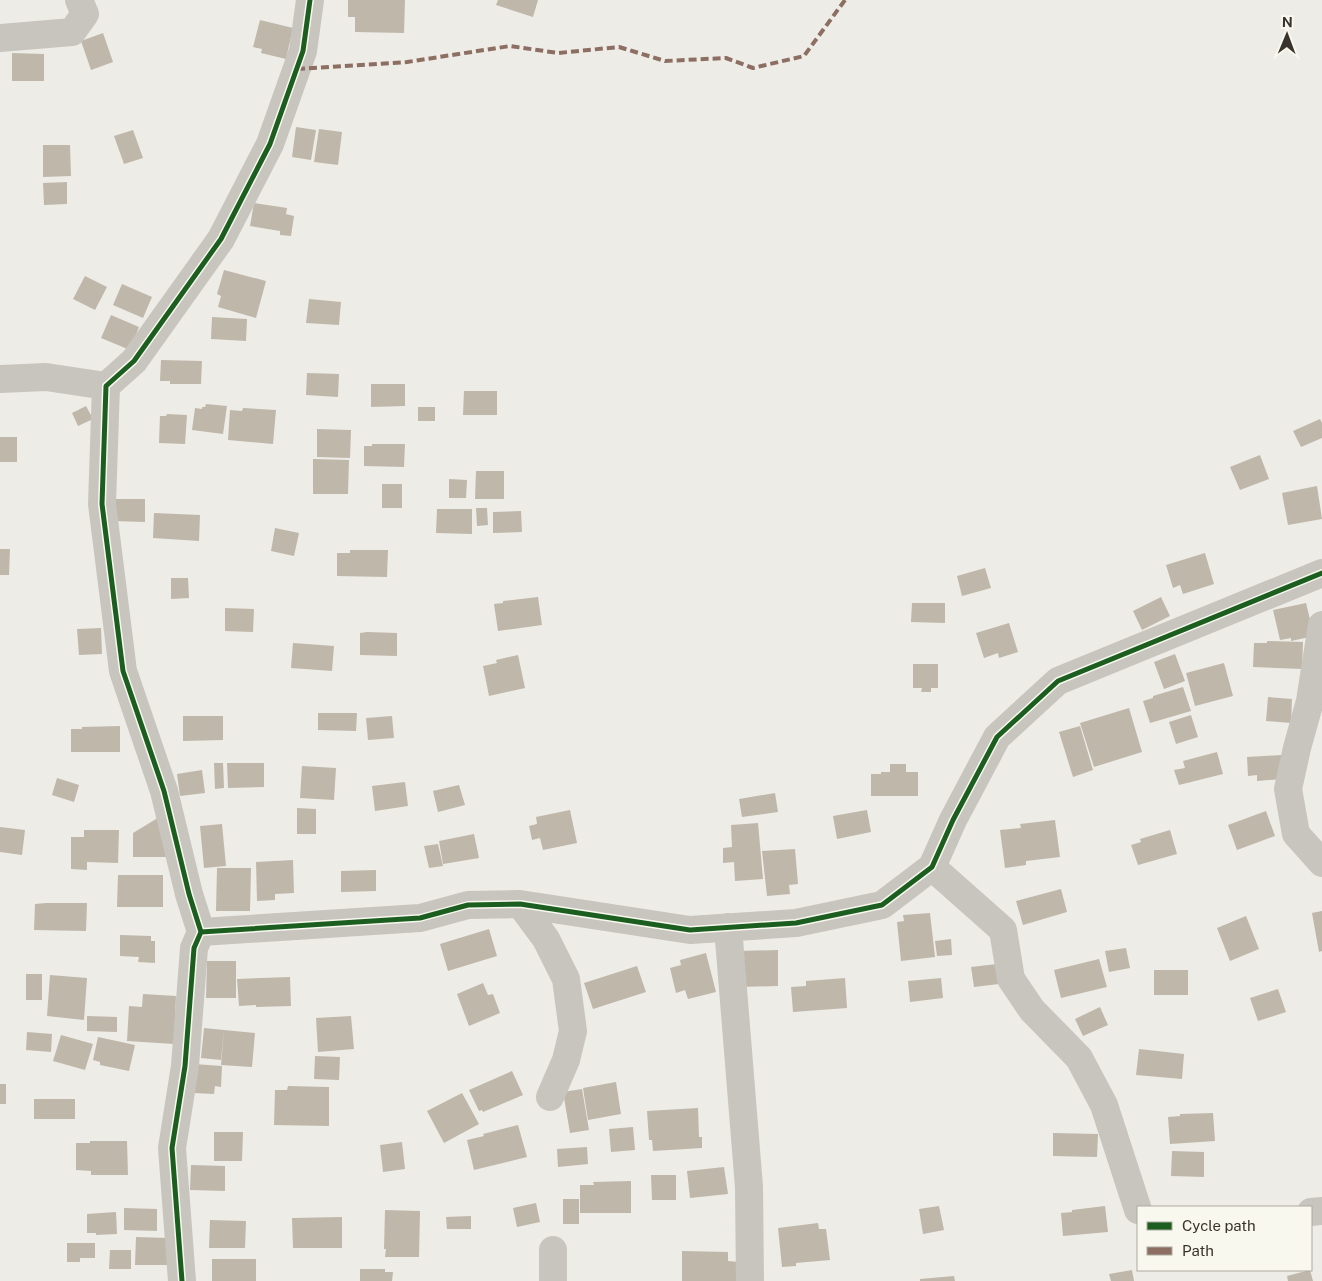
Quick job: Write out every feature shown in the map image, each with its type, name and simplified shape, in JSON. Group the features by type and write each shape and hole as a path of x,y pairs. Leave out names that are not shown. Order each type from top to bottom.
{"street":[{"path":"0,38 72,32 85,14 79,0"},
{"path":"182,1281 172,1148 185,1066 194,948 201,932 189,894 164,791 124,671 102,504 106,386 134,361 221,239 270,144 303,51 310,0"},
{"path":"0,379 46,377 106,386"},
{"path":"201,932 420,918 468,905 520,904 690,930 796,923 882,905 932,867 953,820 997,736 1058,681 1321,578"},
{"path":"1322,625 1310,701 1288,789 1296,834 1322,863"},
{"path":"932,867 1003,930 1010,979 1032,1010 1079,1058 1104,1105 1137,1207"},
{"path":"520,904 546,939 566,978 573,1031 566,1060 550,1097"},
{"path":"728,927 749,1187 750,1281"},
{"path":"552,1250 553,1281"}],"building":[{"path":"348,0 405,0 404,33 355,32 355,17 348,17"},
{"path":"498,0 538,0 533,17 496,5"},
{"path":"260,20 293,28 286,59 261,53 262,49 253,47"},
{"path":"103,33 113,62 91,70 81,41"},
{"path":"12,53 44,54 44,81 12,81"},
{"path":"296,127 316,130 311,160 292,157"},
{"path":"319,129 342,132 338,165 314,162"},
{"path":"133,130 143,158 124,164 114,136"},
{"path":"43,145 70,145 71,176 43,177"},
{"path":"67,182 67,204 44,205 43,183"},
{"path":"254,203 287,208 286,214 294,216 291,236 280,235 280,231 250,226"},
{"path":"224,270 266,281 256,318 218,307 221,296 217,294"},
{"path":"85,276 107,287 95,310 73,299"},
{"path":"122,284 152,297 143,318 113,305"},
{"path":"309,299 341,302 339,325 306,323"},
{"path":"111,315 139,327 130,350 101,338"},
{"path":"212,317 247,319 246,341 211,339"},
{"path":"161,360 202,361 201,384 170,384 170,381 160,381"},
{"path":"307,373 339,374 338,397 306,395"},
{"path":"371,384 405,384 405,406 371,407"},
{"path":"464,391 497,391 497,415 463,415"},
{"path":"206,404 227,406 223,434 192,430 195,408 202,409"},
{"path":"86,406 93,419 78,426 72,413"},
{"path":"418,407 435,407 435,421 418,421"},
{"path":"243,408 276,410 273,444 228,440 230,410 242,411"},
{"path":"167,414 187,415 185,444 159,443 160,416 166,416"},
{"path":"1320,419 1322,423 1322,438 1301,447 1293,431"},
{"path":"317,429 351,430 350,458 317,457"},
{"path":"0,437 17,437 17,462 0,462"},
{"path":"372,444 405,444 404,467 364,466 364,446 372,446"},
{"path":"1260,455 1269,479 1240,490 1230,467"},
{"path":"313,459 349,460 348,494 313,494"},
{"path":"476,471 504,471 504,499 475,499"},
{"path":"449,479 467,480 466,498 449,498"},
{"path":"382,484 402,484 402,508 382,508"},
{"path":"1317,486 1322,519 1288,525 1282,493"},
{"path":"113,499 145,499 145,522 113,521"},
{"path":"476,508 487,508 488,525 477,526"},
{"path":"437,509 472,509 472,534 436,533"},
{"path":"521,511 522,532 493,533 493,512"},
{"path":"154,513 200,515 199,541 153,538"},
{"path":"275,528 299,533 294,556 271,551"},
{"path":"0,549 10,549 9,575 0,575"},
{"path":"350,550 388,550 387,577 337,576 337,553 350,553"},
{"path":"1205,553 1214,584 1183,594 1180,585 1173,588 1166,565"},
{"path":"985,568 991,588 962,596 957,576"},
{"path":"171,578 188,578 189,598 171,599"},
{"path":"538,597 542,625 498,631 494,604 503,603 503,601"},
{"path":"1161,597 1170,616 1142,630 1133,611"},
{"path":"912,603 945,603 945,623 911,622"},
{"path":"1306,603 1314,636 1291,641 1291,638 1280,640 1273,610"},
{"path":"225,608 254,609 253,632 225,631"},
{"path":"1009,623 1018,652 999,658 998,653 984,658 976,633"},
{"path":"101,628 102,654 79,655 77,629"},
{"path":"360,633 397,633 397,656 360,655"},
{"path":"1267,641 1303,642 1302,669 1253,667 1254,643 1267,643"},
{"path":"293,643 334,646 332,671 291,668"},
{"path":"1175,654 1185,681 1164,689 1154,662"},
{"path":"518,655 525,688 489,696 483,666 497,663 496,660"},
{"path":"1224,663 1233,696 1195,706 1186,673"},
{"path":"913,664 938,664 938,688 931,688 931,692 921,692 922,688 913,688"},
{"path":"1183,687 1191,711 1150,723 1143,701"},
{"path":"1268,697 1292,699 1291,723 1266,721"},
{"path":"1129,708 1142,752 1094,767 1080,723"},
{"path":"318,713 357,713 356,731 318,730"},
{"path":"1191,715 1198,737 1176,744 1169,722"},
{"path":"183,716 223,716 223,740 183,741"},
{"path":"392,716 394,738 368,740 366,718"},
{"path":"120,726 120,752 71,752 71,729"},
{"path":"1080,726 1093,770 1073,777 1059,732"},
{"path":"1217,752 1223,774 1179,785 1174,770 1185,768 1183,761"},
{"path":"1282,755 1283,779 1257,781 1257,775 1248,776 1247,757"},
{"path":"214,763 223,763 224,788 215,789"},
{"path":"227,763 264,763 264,787 228,788"},
{"path":"890,764 906,764 906,772 918,772 918,796 871,796 871,774 890,772"},
{"path":"302,766 336,768 334,800 300,798"},
{"path":"202,770 205,793 180,796 177,774"},
{"path":"57,778 79,785 74,802 52,795"},
{"path":"405,782 408,806 375,811 372,786"},
{"path":"459,785 465,805 438,812 433,791"},
{"path":"775,793 778,812 742,817 739,799"},
{"path":"297,808 316,809 316,834 297,834"},
{"path":"570,810 577,843 543,850 540,838 532,840 529,826 537,824 536,817"},
{"path":"867,810 871,832 837,839 833,816"},
{"path":"1266,811 1275,836 1237,850 1228,825"},
{"path":"161,816 172,857 133,857 133,833"},
{"path":"1055,820 1060,857 1026,861 1026,865 1005,868 1000,830 1021,828 1020,824"},
{"path":"758,823 763,879 735,881 734,862 723,863 723,848 732,847 731,825"},
{"path":"222,824 226,866 204,868 200,826"},
{"path":"0,827 25,830 22,855 0,852"},
{"path":"84,830 119,830 118,863 87,862 87,870 71,869 71,837 84,837"},
{"path":"1170,830 1177,854 1138,865 1131,845 1141,842 1140,839"},
{"path":"474,834 479,858 443,864 439,841"},
{"path":"438,844 443,866 429,868 424,846"},
{"path":"795,849 798,884 789,885 790,894 767,896 762,851"},
{"path":"293,860 294,893 275,894 275,900 257,901 256,862"},
{"path":"217,868 251,868 250,911 216,911"},
{"path":"376,870 376,891 341,892 341,871"},
{"path":"118,875 163,875 163,907 117,907"},
{"path":"1061,889 1067,912 1023,925 1016,901"},
{"path":"87,903 86,931 34,930 35,904"},
{"path":"1322,911 1322,951 1319,952 1312,913"},
{"path":"930,913 935,957 901,961 897,922 904,921 903,915"},
{"path":"1246,916 1259,949 1230,961 1217,928"},
{"path":"489,929 497,956 448,971 440,944"},
{"path":"120,935 151,936 151,941 155,941 155,963 138,962 139,957 120,956"},
{"path":"951,939 952,955 937,956 935,941"},
{"path":"1126,948 1130,968 1109,972 1105,951"},
{"path":"778,950 778,986 739,987 738,951"},
{"path":"706,953 716,992 688,999 685,990 676,993 670,968 681,965 680,960"},
{"path":"1099,959 1107,987 1061,998 1054,970"},
{"path":"207,961 236,961 236,998 206,998"},
{"path":"997,964 999,984 974,987 971,967"},
{"path":"637,966 646,992 593,1009 584,983"},
{"path":"1154,970 1188,970 1188,995 1154,995"},
{"path":"26,974 42,974 42,1000 26,1000"},
{"path":"50,975 87,978 84,1020 47,1016"},
{"path":"290,977 291,1006 239,1006 237,979"},
{"path":"845,978 847,1008 793,1012 791,987 806,986 806,981"},
{"path":"941,978 943,998 910,1002 908,981"},
{"path":"483,983 488,995 493,994 500,1013 469,1026 457,994"},
{"path":"1278,989 1286,1012 1258,1021 1250,998"},
{"path":"143,994 176,996 174,1044 127,1041 129,1006 142,1007"},
{"path":"1100,1007 1108,1025 1083,1036 1075,1019"},
{"path":"87,1016 117,1017 117,1032 87,1031"},
{"path":"351,1016 354,1049 318,1052 316,1018"},
{"path":"204,1028 224,1030 221,1060 201,1058"},
{"path":"224,1030 255,1033 252,1067 221,1065"},
{"path":"27,1032 52,1034 51,1052 26,1050"},
{"path":"61,1035 93,1044 85,1070 53,1061"},
{"path":"98,1037 135,1045 129,1071 100,1065 100,1062 93,1060"},
{"path":"1139,1049 1184,1054 1182,1079 1136,1075"},
{"path":"315,1056 340,1057 339,1080 314,1079"},
{"path":"194,1064 222,1066 221,1087 215,1086 214,1094 193,1093"},
{"path":"512,1071 523,1095 483,1112 482,1110 479,1111 469,1090"},
{"path":"616,1082 621,1114 588,1120 583,1088"},
{"path":"0,1084 6,1084 6,1104 0,1104"},
{"path":"288,1086 329,1087 329,1126 274,1125 275,1090 287,1090"},
{"path":"582,1089 589,1130 570,1133 563,1092"},
{"path":"462,1093 479,1124 444,1143 427,1111"},
{"path":"34,1099 75,1099 75,1119 34,1119"},
{"path":"698,1108 699,1137 702,1137 702,1148 653,1151 652,1140 649,1140 647,1111"},
{"path":"1213,1113 1215,1141 1170,1144 1168,1117 1180,1116 1180,1114"},
{"path":"518,1125 527,1157 474,1170 467,1140"},
{"path":"633,1127 635,1150 611,1152 609,1129"},
{"path":"214,1132 243,1132 242,1161 214,1161"},
{"path":"1053,1133 1098,1134 1097,1157 1053,1156"},
{"path":"90,1141 127,1141 128,1175 91,1175 91,1171 76,1170 76,1143 90,1143"},
{"path":"402,1142 405,1169 383,1172 380,1145"},
{"path":"587,1147 588,1164 558,1167 557,1149"},
{"path":"1172,1151 1204,1152 1204,1177 1171,1176"},
{"path":"191,1165 225,1166 225,1191 190,1190"},
{"path":"724,1167 728,1194 690,1198 687,1171"},
{"path":"651,1175 676,1175 676,1200 652,1200"},
{"path":"631,1181 631,1213 580,1213 580,1185 594,1185 593,1182"},
{"path":"563,1199 579,1199 579,1224 563,1224"},
{"path":"536,1203 540,1222 517,1227 513,1208"},
{"path":"939,1206 944,1230 923,1234 919,1209"},
{"path":"1105,1206 1108,1232 1063,1236 1061,1213"},
{"path":"124,1208 157,1209 157,1231 124,1230"},
{"path":"385,1210 420,1211 419,1257 385,1257"},
{"path":"116,1212 117,1234 96,1235 96,1233 87,1233 87,1214"},
{"path":"471,1216 471,1229 447,1229 446,1217"},
{"path":"342,1217 342,1248 293,1248 292,1218"},
{"path":"210,1220 246,1221 245,1248 209,1248"},
{"path":"818,1223 819,1229 826,1229 830,1260 796,1263 796,1266 782,1267 778,1228"},
{"path":"136,1237 169,1238 169,1265 135,1265"},
{"path":"67,1243 95,1243 95,1258 80,1258 80,1262 67,1262"},
{"path":"110,1250 131,1250 131,1269 109,1269"},
{"path":"682,1251 728,1252 728,1261 739,1262 738,1281 682,1281"},
{"path":"212,1259 256,1259 256,1281 212,1281"},
{"path":"360,1269 385,1269 385,1272 393,1272 392,1281 360,1281"},
{"path":"1132,1270 1134,1281 1111,1281 1109,1274"},
{"path":"1310,1271 1313,1281 1288,1281 1287,1276"},
{"path":"954,1276 955,1281 920,1281 920,1279"}],"marked path":[{"path":"297,69 407,62 510,46 558,53 619,47 665,61 726,58 753,68 804,56 845,0"}],"cycle path":[{"path":"182,1281 172,1148 185,1066 194,948 201,932 189,894 164,791 123,671 102,504 106,386 134,361 221,239 270,144 303,51 310,0"},
{"path":"201,932 420,918 468,905 520,904 690,930 796,923 882,905 932,867 953,820 997,737 1058,681 1322,573"}]}
